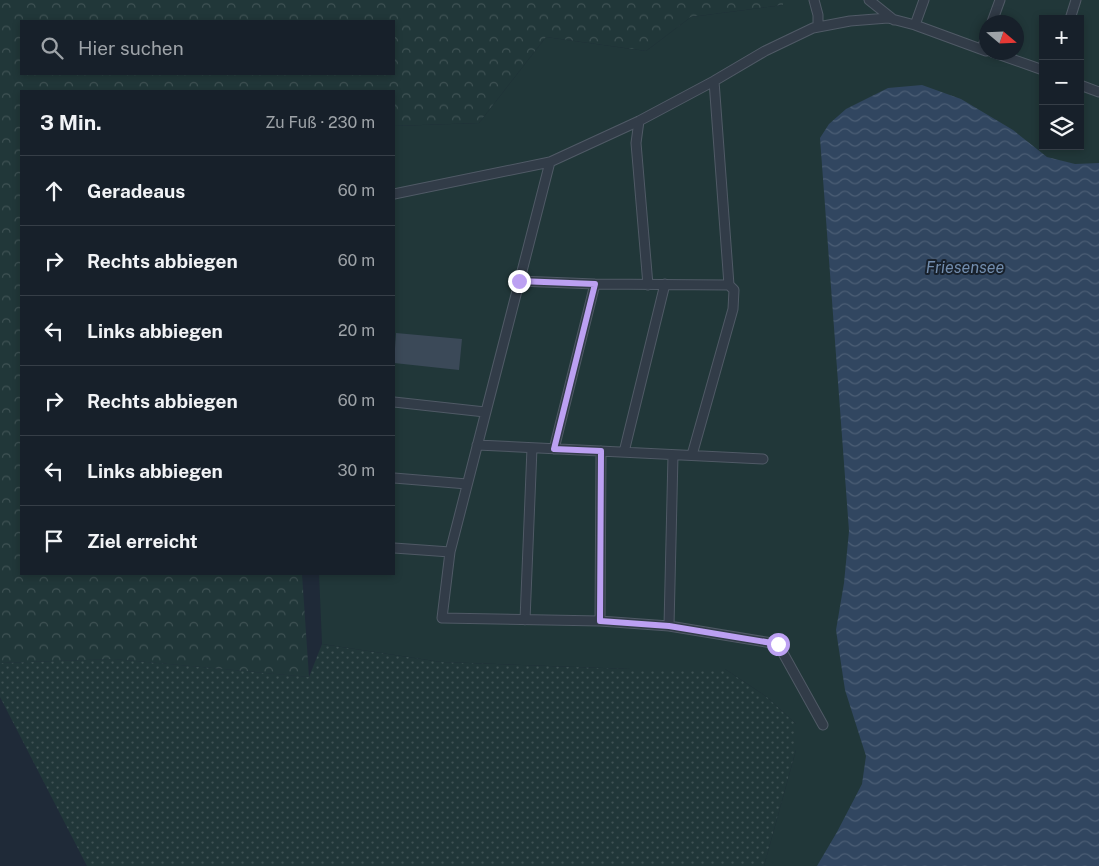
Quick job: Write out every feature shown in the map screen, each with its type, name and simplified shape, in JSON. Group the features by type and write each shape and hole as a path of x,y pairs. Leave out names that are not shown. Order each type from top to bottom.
{"lane":[{"path":"814,0 818,15 818,27"},
{"path":"869,0 895,20"},
{"path":"915,25 924,0"},
{"path":"995,15 1000,0"},
{"path":"1071,15 1076,0"},
{"path":"395,194 550,162 638,121 714,81 764,51 818,27 850,20 888,18 915,25 979,48"},
{"path":"1015,60 1039,69"},
{"path":"692,456 733,309 734,290 729,285 714,81"},
{"path":"1084,86 1099,92"},
{"path":"638,121 636,142 648,285"},
{"path":"550,162 450,552 442,618 600,621 669,626 778,644 823,724"},
{"path":"519,281 595,284 729,285"},
{"path":"554,449 595,284"},
{"path":"624,452 665,284"},
{"path":"395,402 485,412"},
{"path":"477,445 763,459"},
{"path":"525,620 532,448"},
{"path":"600,621 601,451"},
{"path":"669,626 673,454"},
{"path":"395,478 467,484"},
{"path":"395,548 450,552"}],"green space":[{"path":"0,0 783,0 783,5 691,17 646,51 546,37 479,123 395,126 395,90 20,90 20,575 302,575 309,677 114,659 0,663"},
{"path":"783,0 1099,0 1099,866 764,866 796,750 796,724 767,697 725,669 630,669 441,662 322,644 319,575 395,575 395,126 479,123 546,37 646,51 691,17 783,5"},
{"path":"322,644 441,662 630,669 725,669 767,697 796,724 796,750 764,866 87,866 0,697 0,663 114,659 309,677"}],"water":[{"name":"Friesensee","path":"922,85 961,99 1013,130 1047,157 1075,164 1099,163 1099,866 817,866 862,784 866,756 845,690 836,630 844,583 849,531 820,138 829,124 846,109 888,88"}],"building":[{"path":"396,333 462,339 459,370 395,363"}],"route":[{"path":"519,281 595,284 554,449 601,451 600,621 669,626 778,644"}]}
